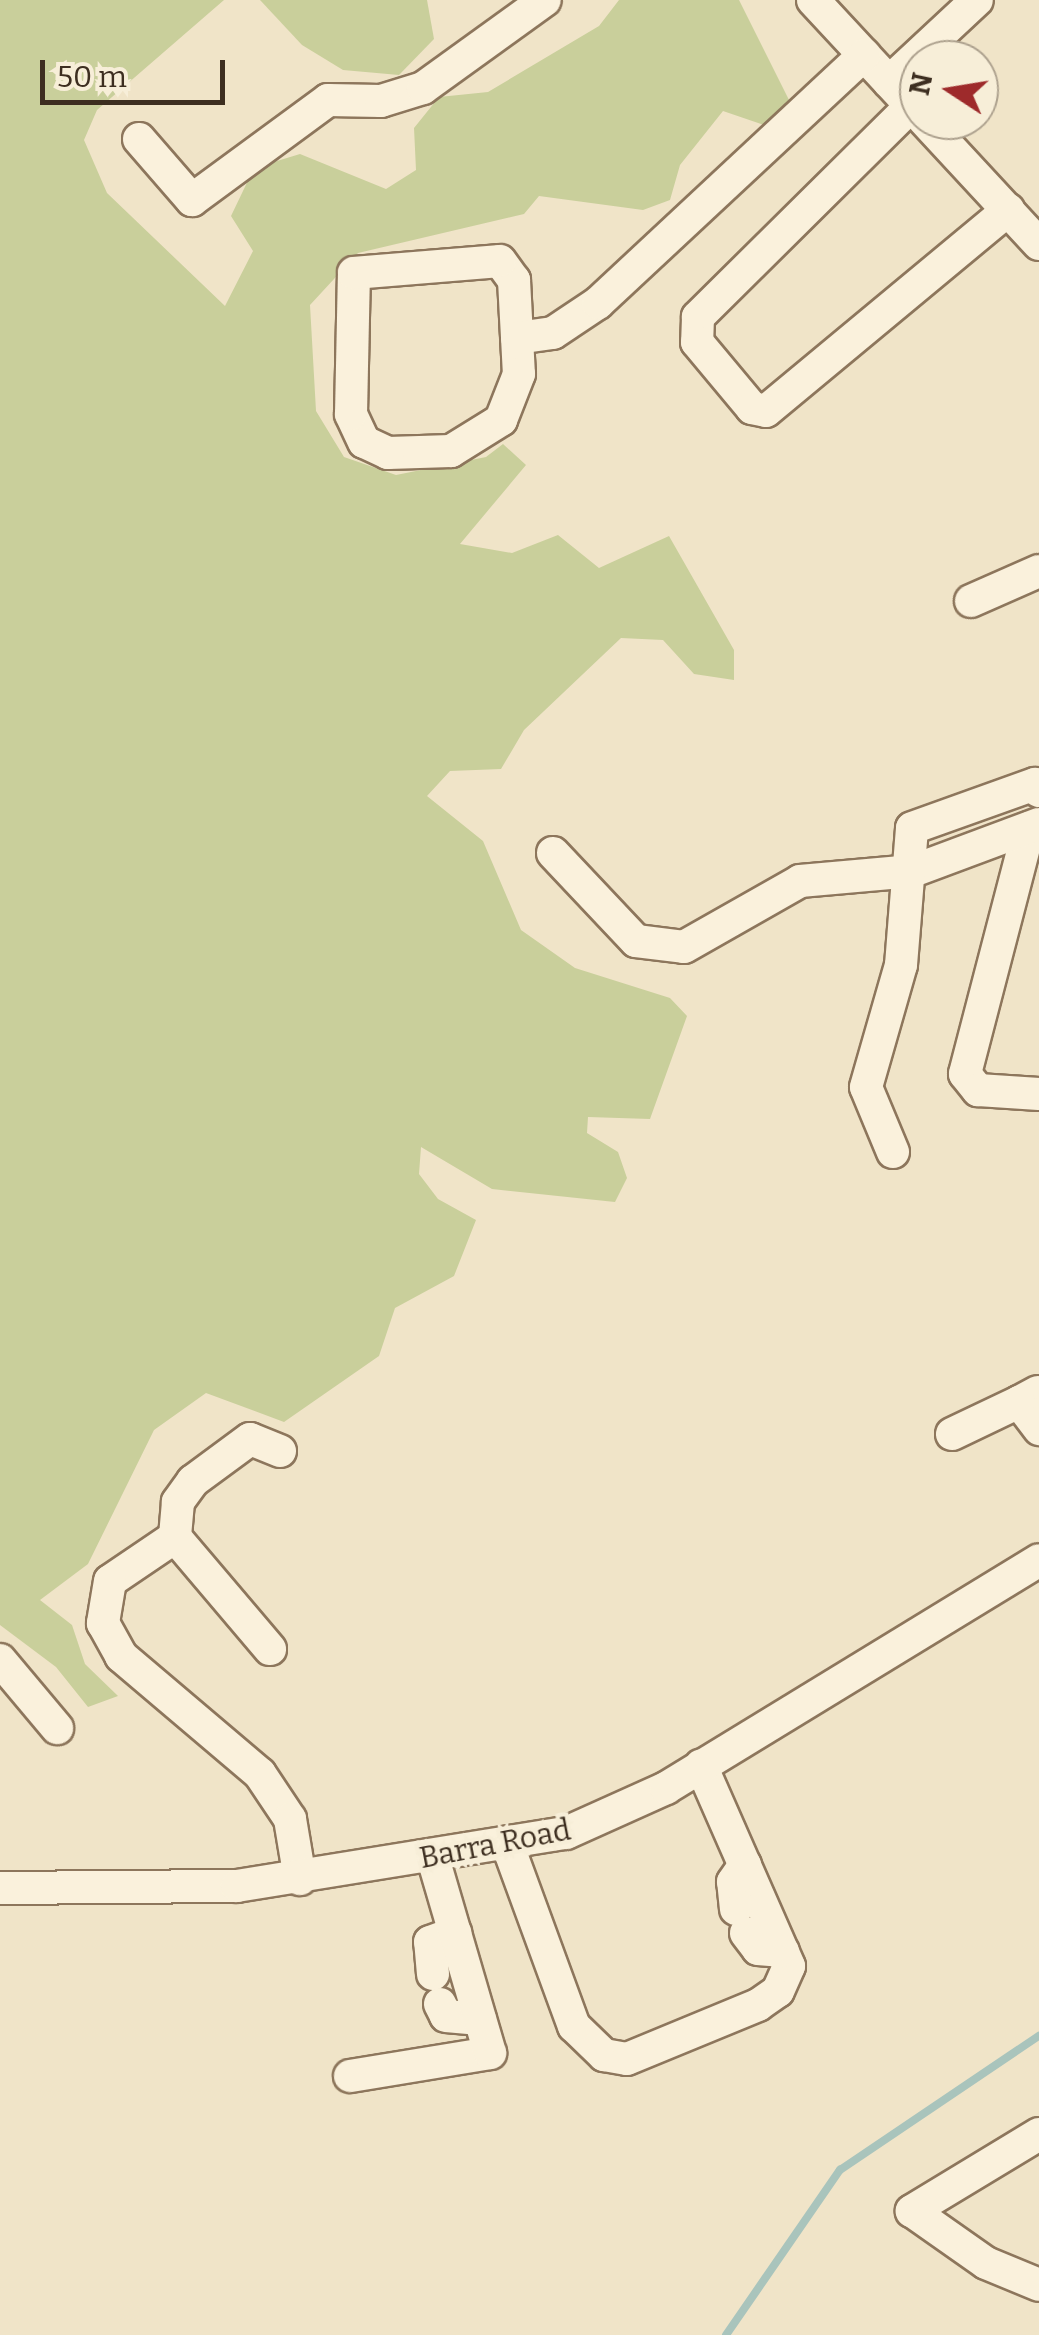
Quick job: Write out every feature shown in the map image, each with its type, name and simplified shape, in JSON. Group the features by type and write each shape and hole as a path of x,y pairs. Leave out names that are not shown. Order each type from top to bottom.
{"street":[{"path":"139,139 192,200 328,100 423,88 544,0"},
{"path":"813,0 899,92"},
{"path":"952,40 977,0"},
{"path":"517,338 552,332 598,304 864,55"},
{"path":"899,117 698,317 697,342 752,408 766,411 1008,210"},
{"path":"943,140 1039,244"},
{"path":"500,261 514,280 517,338 511,402 483,436 451,450 388,454 353,430 354,273 500,261"},
{"path":"971,601 1039,572"},
{"path":"893,1152 866,1087 901,966 913,870 912,828 920,820 1035,784 1039,791"},
{"path":"553,853 654,949 684,948 800,881 913,870 1034,826"},
{"path":"1034,826 965,1074 978,1090 1039,1094"},
{"path":"952,1434 1029,1397 1039,1429"},
{"path":"270,1649 174,1536 178,1502 194,1481 250,1439 280,1451"},
{"path":"174,1536 110,1580 104,1622 121,1656 260,1774 290,1819 300,1878"},
{"name":"Barra Road","path":"0,1888 185,1889 300,1878 508,1846 598,1820 701,1766 1039,1560"},
{"path":"0,1660 57,1728"},
{"path":"508,1846 574,2026 604,2056 626,2059 758,2005 778,1991 789,1966 701,1766"},
{"path":"350,2076 490,2053 433,1858"},
{"path":"744,1865 733,1882 741,1921 758,1949 783,1951"},
{"path":"455,1933 430,1942 436,1989 446,2016 480,2019"},
{"path":"1039,2134 912,2212 958,2247 1039,2285"}],"green space":[{"path":"0,0 224,0 97,110 84,140 107,193 225,306 253,251 231,216 254,168 300,154 386,189 416,170 414,128 439,97 488,92 599,26 619,0 739,0 791,104 764,125 723,111 680,165 670,200 643,210 539,196 524,214 358,253 310,305 316,411 344,457 396,475 486,457 503,444 526,465 460,544 512,553 558,535 599,568 669,536 734,650 734,680 694,674 663,640 621,638 524,730 501,769 450,771 427,796 483,841 521,930 575,968 670,998 687,1016 650,1119 588,1117 587,1133 618,1152 627,1178 615,1202 492,1189 421,1147 419,1174 438,1199 476,1220 454,1276 395,1308 379,1356 284,1422 206,1393 154,1430 88,1564 40,1600 72,1625 85,1664 118,1696 88,1707 56,1667 0,1625"},
{"path":"260,0 427,0 434,39 399,75 343,70 302,45"}],"waterway":[{"path":"726,2335 840,2170 1039,2036"}]}
